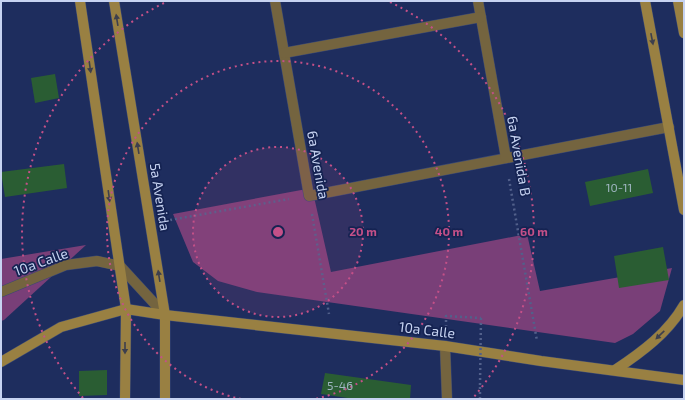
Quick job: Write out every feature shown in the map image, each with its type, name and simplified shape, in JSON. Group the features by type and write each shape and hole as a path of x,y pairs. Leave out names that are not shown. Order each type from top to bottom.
{"main road":[{"path":"80,1 126,309 125,399"},
{"name":"5a Avenida","path":"114,1 165,315 165,399"},
{"path":"645,1 684,210"},
{"path":"678,1 684,33"},
{"path":"615,370 641,353 664,332 684,305"},
{"path":"1,362 61,327 126,309"},
{"name":"10a Calle","path":"126,309 165,315 445,346 541,361 684,380"}],"street":[{"name":"6a Avenida","path":"275,1 309,196"},
{"name":"6a Avenida B","path":"478,1 506,158"},
{"path":"284,53 481,16"},
{"path":"309,196 669,127"},
{"name":"10a Calle","path":"1,292 66,265 97,261 120,266"},
{"path":"120,266 165,315"},
{"path":"445,346 447,399"}],"path":[{"name":"6a Avenida B","path":"506,158 533,316"},
{"path":"150,223 309,196"},
{"name":"6a Avenida","path":"309,196 333,333"},
{"path":"446,316 481,318 480,399"}],"shaded area":[{"path":"312,188 331,272 527,234 540,291 672,268 660,311 633,334 615,343 257,292 218,281 193,262 173,214"},
{"path":"86,245 4,320 1,321 1,259"}],"building":[{"path":"55,74 59,98 35,103 31,78"},
{"path":"64,164 67,188 5,197 1,172"},
{"path":"648,169 653,193 590,206 585,182"},
{"path":"663,247 669,280 619,288 614,256"},
{"path":"107,370 107,395 79,396 79,371"},
{"path":"325,373 411,385 410,399 354,399 321,394"}]}
